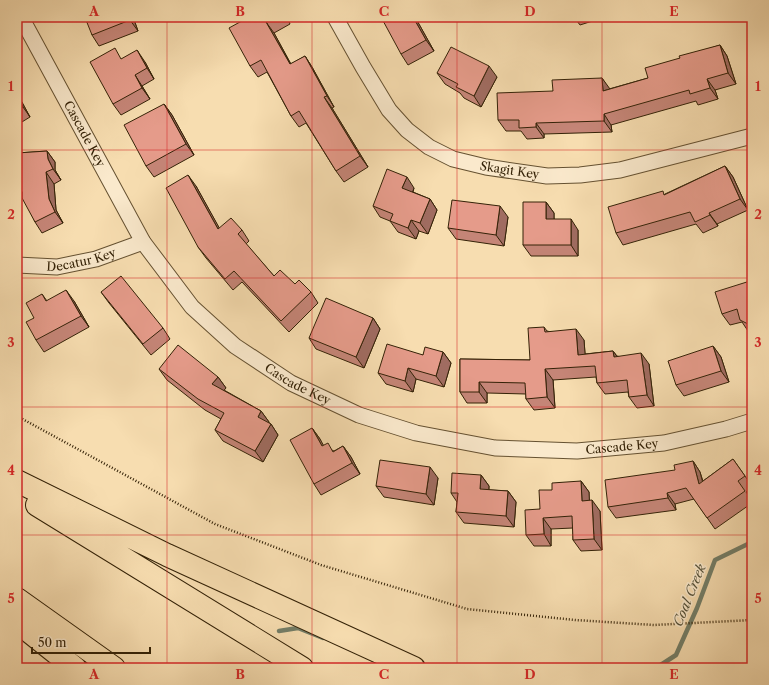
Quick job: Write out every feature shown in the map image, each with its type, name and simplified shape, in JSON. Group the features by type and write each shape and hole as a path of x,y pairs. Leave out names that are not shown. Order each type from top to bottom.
{"highway":[{"path":"17,481 167,555 414,668"},
{"path":"17,492 302,668"},
{"path":"17,599 114,668"},
{"path":"17,618 31,633 74,668"}],"street":[{"name":"Cascade Key","path":"21,17 144,242 192,307 235,346 291,383 359,415 416,433 495,448 576,450 664,443 726,429 752,421"},
{"name":"Skagit Key","path":"335,17 362,67 389,110 407,130 429,147 453,159 486,167 547,176 580,175 620,170 752,136"},
{"name":"Decatur Key","path":"17,265 57,268 96,259 144,242"}],"path":[{"path":"17,416 215,524 321,565 467,609 575,620 654,625 751,620"}],"building":[{"path":"93,17 129,17 130,20 92,35 86,20"},
{"path":"249,17 275,17 266,22 290,64 305,56 327,96 324,97 360,156 336,171 299,111 291,116 261,60 250,66 229,28"},
{"path":"381,17 413,17 426,40 401,54"},
{"path":"720,45 728,73 707,79 710,88 690,94 689,90 604,114 604,121 536,123 536,127 519,128 519,120 498,120 497,93 553,91 552,80 602,78 603,91 648,78 645,68 680,58 679,56"},
{"path":"451,47 489,66 474,96 456,87 458,84 437,73"},
{"path":"115,48 121,59 137,50 147,68 135,75 142,88 113,104 90,62"},
{"path":"750,66 752,66 751,89"},
{"path":"17,96 23,107 17,110"},
{"path":"164,104 186,144 146,166 124,125"},
{"path":"47,151 48,159 53,169 46,172 49,199 55,212 35,222 22,198 22,192 19,187 18,175 17,176 17,153"},
{"path":"725,166 740,199 709,213 710,215 695,222 690,212 616,233 608,207 663,191 664,195"},
{"path":"387,169 407,177 402,188 430,199 420,223 411,220 408,228 390,221 393,214 373,206"},
{"path":"188,175 218,229 231,218 242,230 238,234 274,276 280,270 295,284 299,280 311,292 281,321 234,271 225,279 198,247 166,188"},
{"path":"452,200 500,206 496,235 448,228"},
{"path":"523,202 546,202 546,219 571,219 571,245 523,245"},
{"path":"121,276 163,328 143,344 101,292"},
{"path":"750,281 752,283 752,326 740,320 737,309 722,314 715,292"},
{"path":"66,290 81,316 36,340 26,322 34,318 26,303 42,294 46,301"},
{"path":"326,298 373,318 356,357 309,338"},
{"path":"544,327 545,332 576,329 578,355 613,351 614,357 641,353 647,395 629,397 627,380 597,383 595,366 545,369 547,397 526,399 525,383 479,382 479,392 460,392 460,359 530,360 528,328"},
{"path":"387,344 423,355 425,347 443,352 436,376 408,368 405,381 378,373"},
{"path":"178,345 218,377 212,384 261,411 258,417 271,424 255,451 215,430 224,413 198,399 159,369"},
{"path":"713,346 721,371 676,385 668,361"},
{"path":"312,428 322,446 328,443 333,452 343,446 352,463 314,484 290,440"},
{"path":"733,459 745,476 738,481 745,491 707,518 686,488 667,493 668,498 608,507 605,480 675,470 674,465 693,461 699,484"},
{"path":"380,460 430,467 426,494 376,486"},
{"path":"452,473 481,475 480,489 508,491 506,516 456,512 458,493 451,493"},
{"path":"581,481 582,501 592,500 594,539 573,540 572,516 543,518 544,534 526,535 525,510 540,509 539,490 552,490 552,483"}],"waterway":[{"name":"Coal Creek","path":"656,668 676,655 697,608 715,560 752,542"},
{"path":"279,631 298,628 323,638"},
{"path":"419,664 437,668"}]}
